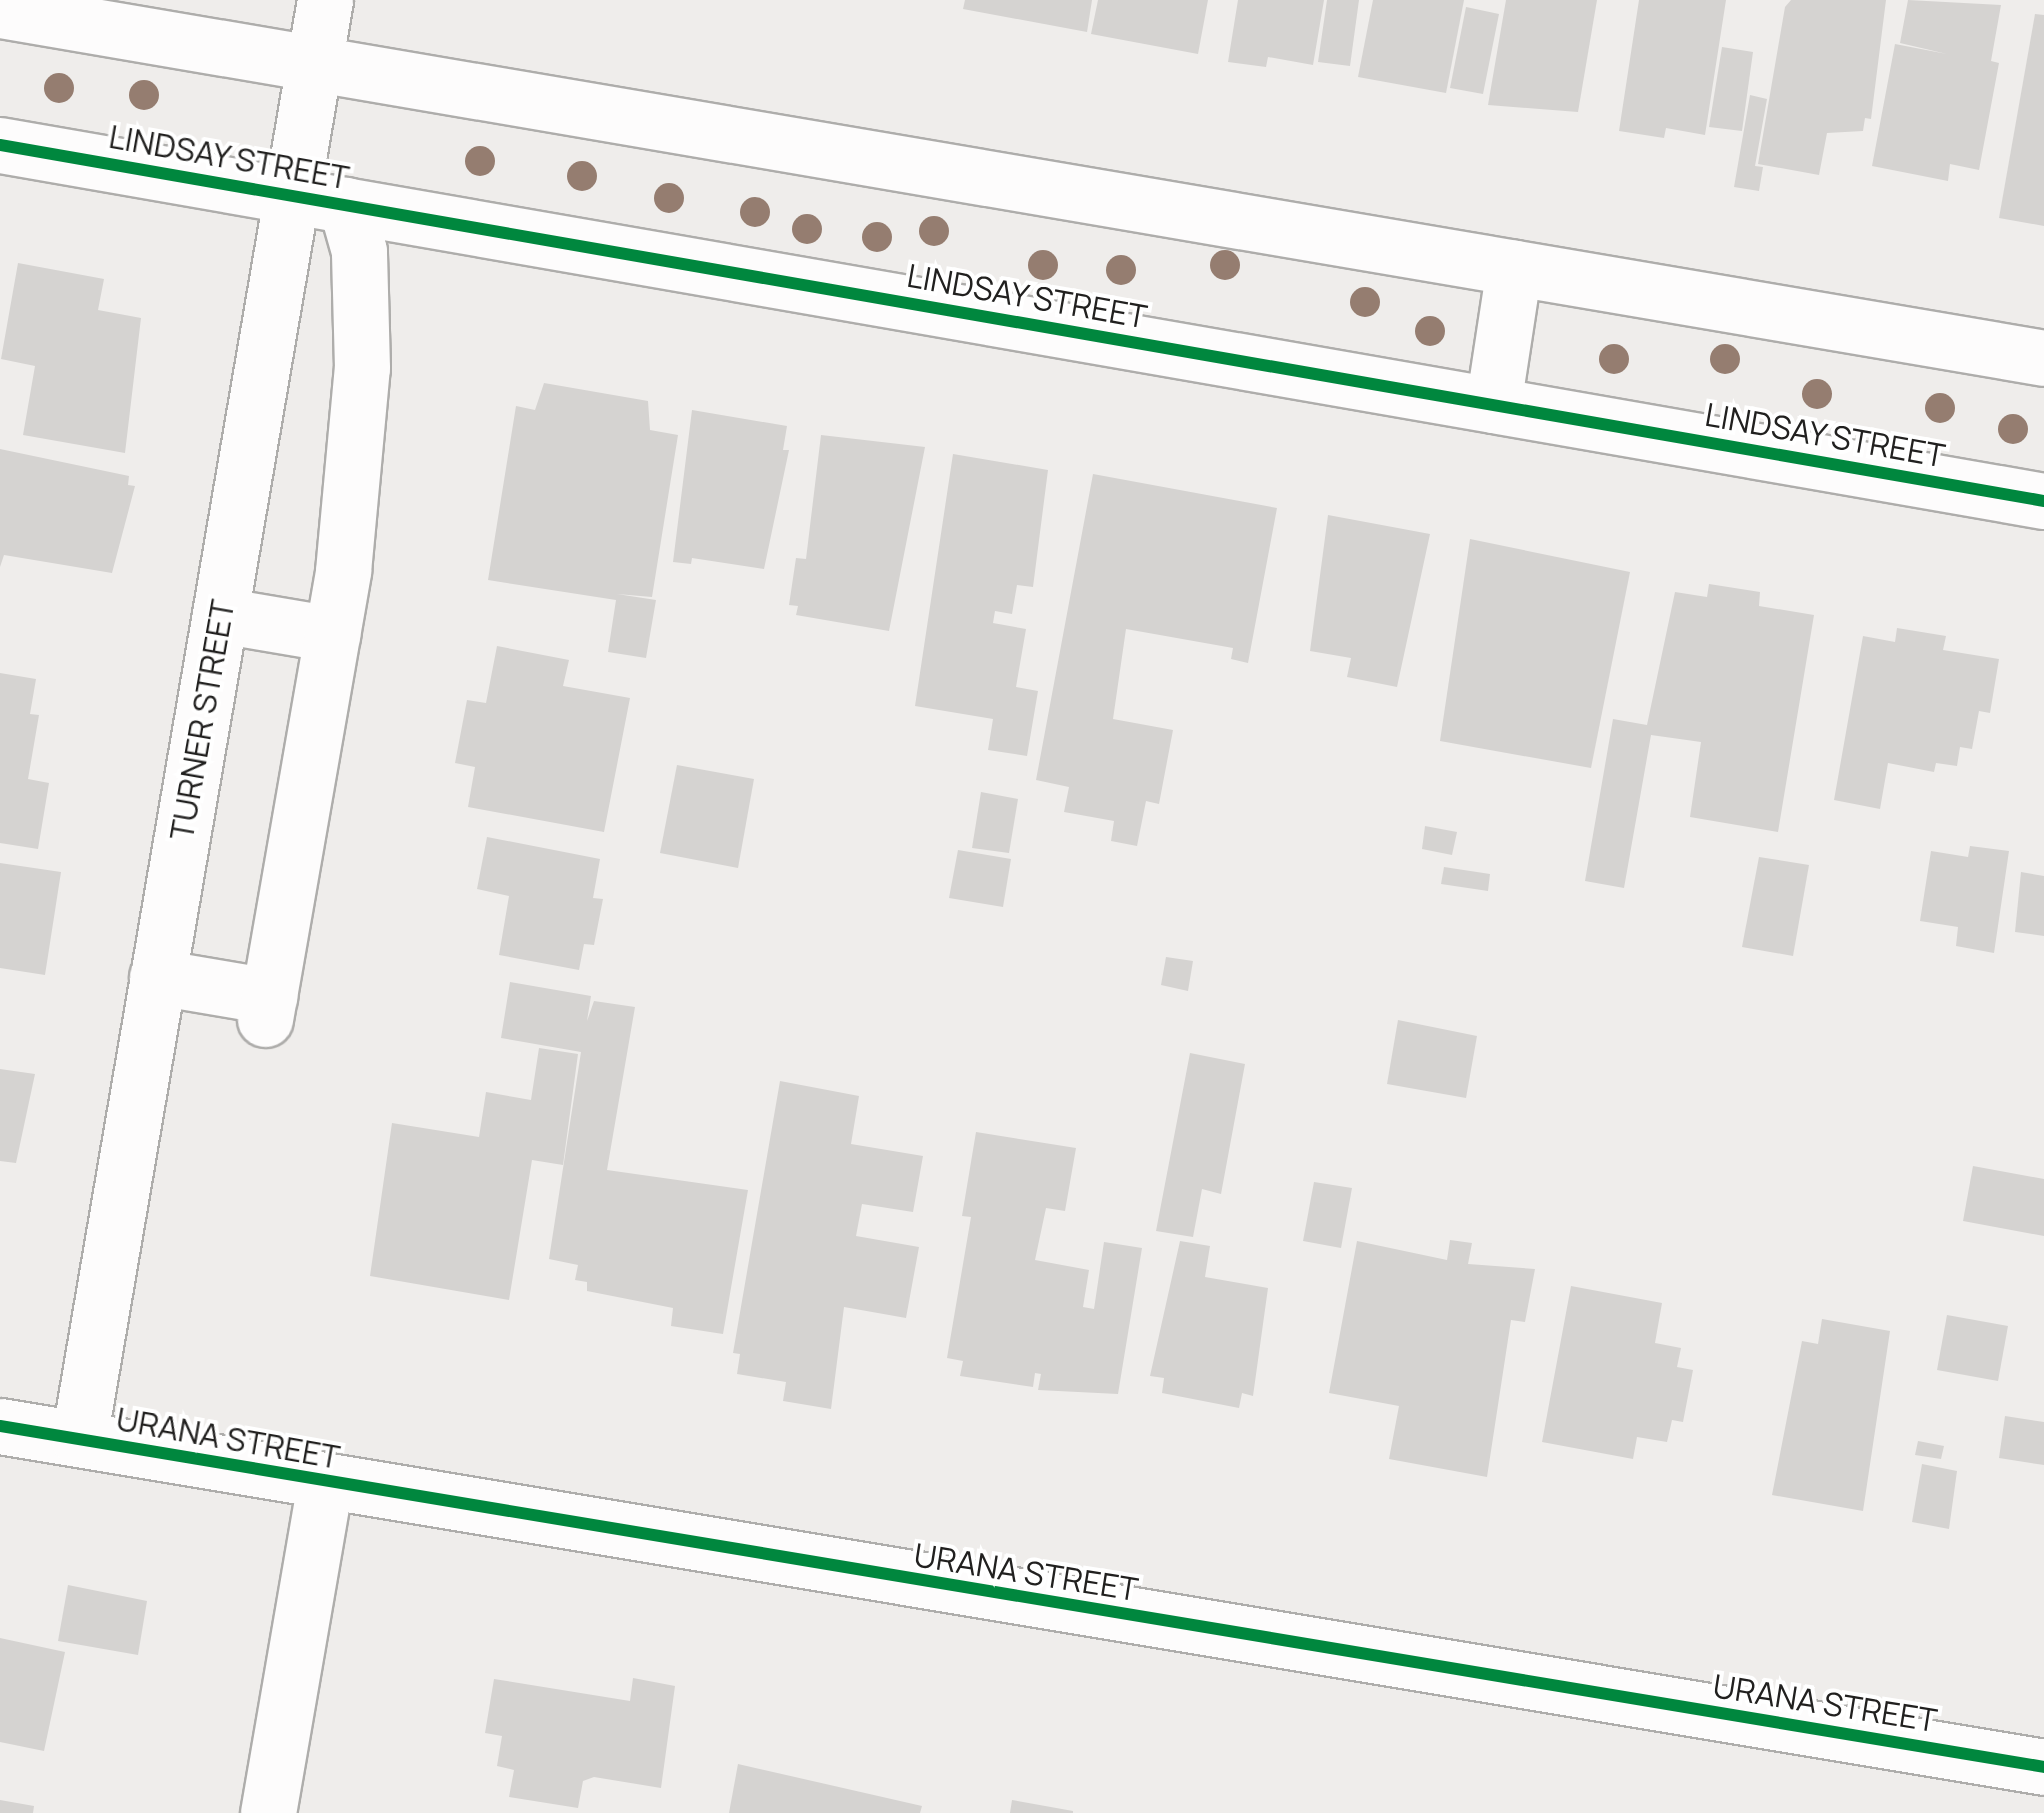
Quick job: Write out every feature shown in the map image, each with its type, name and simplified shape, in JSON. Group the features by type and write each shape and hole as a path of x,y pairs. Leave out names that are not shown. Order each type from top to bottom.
{"street":[{"path":"0,10 331,23 1514,268 2044,358"},
{"name":"TURNER STREET","path":"78,1439 292,195 331,23"},
{"name":"LINDSAY STREET","path":"0,145 2044,501"},
{"path":"157,977 267,1008 332,634 362,368 359,252 346,204"},
{"path":"1493,405 1514,268"},
{"path":"220,614 332,634"},
{"name":"URANA STREET","path":"0,1426 325,1484 2044,1768"},
{"path":"268,1813 325,1484"}],"building":[{"path":"965,0 1092,0 1087,32 963,9"},
{"path":"1098,0 1208,0 1198,54 1091,34"},
{"path":"1238,0 1324,0 1313,65 1268,57 1266,67 1228,62"},
{"path":"1327,0 1359,0 1350,66 1318,62"},
{"path":"1373,0 1464,0 1446,93 1358,77"},
{"path":"1506,0 1597,0 1578,112 1488,105"},
{"path":"1639,0 1726,0 1705,135 1666,128 1664,138 1619,131"},
{"path":"1791,0 1886,0 1871,119 1865,118 1863,131 1827,133 1819,175 1758,164 1785,7"},
{"path":"1908,0 2001,5 1991,61 1999,63 1979,170 1950,164 1948,181 1872,166 1895,44 1947,54 1900,43"},
{"path":"1466,7 1499,14 1483,94 1450,88"},
{"path":"2035,14 2044,15 2044,226 1999,218"},
{"path":"1722,47 1753,52 1742,131 1709,127"},
{"path":"1750,95 1767,99 1755,166 1763,167 1759,191 1734,187"},
{"path":"18,263 104,279 98,310 141,318 125,453 23,435 35,366 1,359"},
{"path":"544,383 648,401 650,430 678,435 652,597 617,594 656,600 646,658 608,652 616,600 488,580 516,406 535,410"},
{"path":"692,410 787,426 783,450 789,450 764,569 692,558 691,564 673,562"},
{"path":"821,435 925,447 889,631 796,615 798,606 789,605 796,558 806,559"},
{"path":"0,449 129,476 128,485 135,486 112,573 4,555 0,567"},
{"path":"953,454 1048,470 1033,587 1017,585 1012,614 995,611 993,623 1026,629 1016,687 1038,691 1027,756 988,750 993,719 915,706"},
{"path":"1093,474 1277,508 1248,663 1231,659 1233,648 1126,629 1113,719 1173,730 1159,804 1146,801 1137,846 1111,841 1114,821 1064,812 1069,787 1036,780"},
{"path":"1328,515 1430,534 1397,687 1347,677 1351,658 1310,651"},
{"path":"1470,539 1630,572 1591,768 1440,741"},
{"path":"1709,584 1760,592 1759,606 1814,615 1778,832 1690,817 1701,742 1651,735 1624,888 1585,881 1613,719 1647,725 1675,592 1707,597"},
{"path":"1897,628 1946,636 1943,650 1999,659 1990,713 1979,711 1972,749 1960,747 1957,766 1936,763 1934,772 1888,763 1880,809 1834,800 1863,636 1895,642"},
{"path":"497,646 569,660 563,686 630,698 604,832 468,807 475,767 455,763 467,700 486,703"},
{"path":"0,673 36,679 30,714 39,715 28,779 49,783 38,849 0,843"},
{"path":"677,765 754,779 738,868 660,853"},
{"path":"981,792 1018,799 1009,853 972,848"},
{"path":"1425,826 1457,832 1452,855 1422,849"},
{"path":"487,837 600,859 593,898 603,899 594,945 584,944 579,970 499,955 509,896 477,889"},
{"path":"1970,846 2009,851 1994,953 1956,946 1958,927 1920,921 1931,851 1968,857"},
{"path":"958,850 1011,859 1003,907 949,898"},
{"path":"1759,857 1809,865 1793,956 1742,947"},
{"path":"0,863 61,872 45,975 0,968"},
{"path":"1444,867 1490,874 1488,891 1441,884"},
{"path":"2021,872 2044,876 2044,936 2015,932"},
{"path":"1166,957 1193,961 1188,991 1161,985"},
{"path":"510,982 591,996 587,1021 594,1001 635,1007 607,1170 748,1190 723,1334 671,1326 673,1308 587,1291 587,1282 575,1280 578,1265 549,1259 581,1052 501,1038"},
{"path":"1398,1020 1477,1036 1466,1098 1387,1084"},
{"path":"539,1048 578,1054 563,1165 532,1160 509,1300 370,1276 392,1123 479,1137 486,1092 531,1100"},
{"path":"1190,1053 1245,1064 1221,1194 1202,1189 1193,1237 1156,1231"},
{"path":"0,1069 35,1074 16,1163 0,1161"},
{"path":"780,1081 859,1096 851,1144 923,1156 913,1212 862,1204 856,1236 919,1247 906,1318 844,1307 831,1409 783,1401 786,1382 737,1374 740,1354 733,1353"},
{"path":"976,1132 1076,1148 1065,1211 1046,1208 1035,1260 1089,1270 1083,1307 1094,1309 1104,1242 1142,1248 1118,1394 1038,1390 1041,1374 1035,1373 1033,1387 960,1376 963,1361 947,1358 971,1217 962,1216"},
{"path":"1973,1166 2044,1179 2044,1236 1963,1221"},
{"path":"1314,1182 1352,1188 1341,1248 1303,1241"},
{"path":"1450,1240 1472,1243 1468,1264 1535,1269 1525,1322 1511,1320 1487,1477 1389,1459 1399,1406 1329,1393 1357,1241 1447,1260"},
{"path":"1180,1241 1210,1246 1205,1277 1268,1288 1253,1396 1242,1393 1239,1408 1162,1393 1164,1378 1150,1376"},
{"path":"1571,1286 1662,1303 1655,1343 1681,1348 1677,1367 1693,1370 1683,1422 1672,1420 1667,1442 1637,1437 1633,1459 1542,1442"},
{"path":"1947,1315 2008,1326 1998,1381 1937,1370"},
{"path":"1822,1319 1890,1331 1863,1511 1772,1495 1802,1341 1818,1344"},
{"path":"2005,1416 2044,1422 2044,1465 1999,1458"},
{"path":"1918,1441 1944,1446 1941,1459 1915,1455"},
{"path":"1922,1464 1957,1471 1949,1529 1912,1522"},
{"path":"68,1585 147,1601 138,1655 58,1641"},
{"path":"0,1638 65,1652 44,1751 0,1742"},
{"path":"633,1678 675,1686 661,1788 594,1777 583,1781 578,1808 509,1797 514,1770 497,1766 502,1736 485,1733 494,1679 630,1701"},
{"path":"738,1764 922,1806 920,1813 729,1813"},
{"path":"0,1800 34,1806 33,1813 0,1813"},
{"path":"1012,1800 1073,1811 1073,1813 1010,1813"}],"cycle path":[{"path":"0,145 2044,501"},
{"path":"0,1426 2044,1767"}]}
